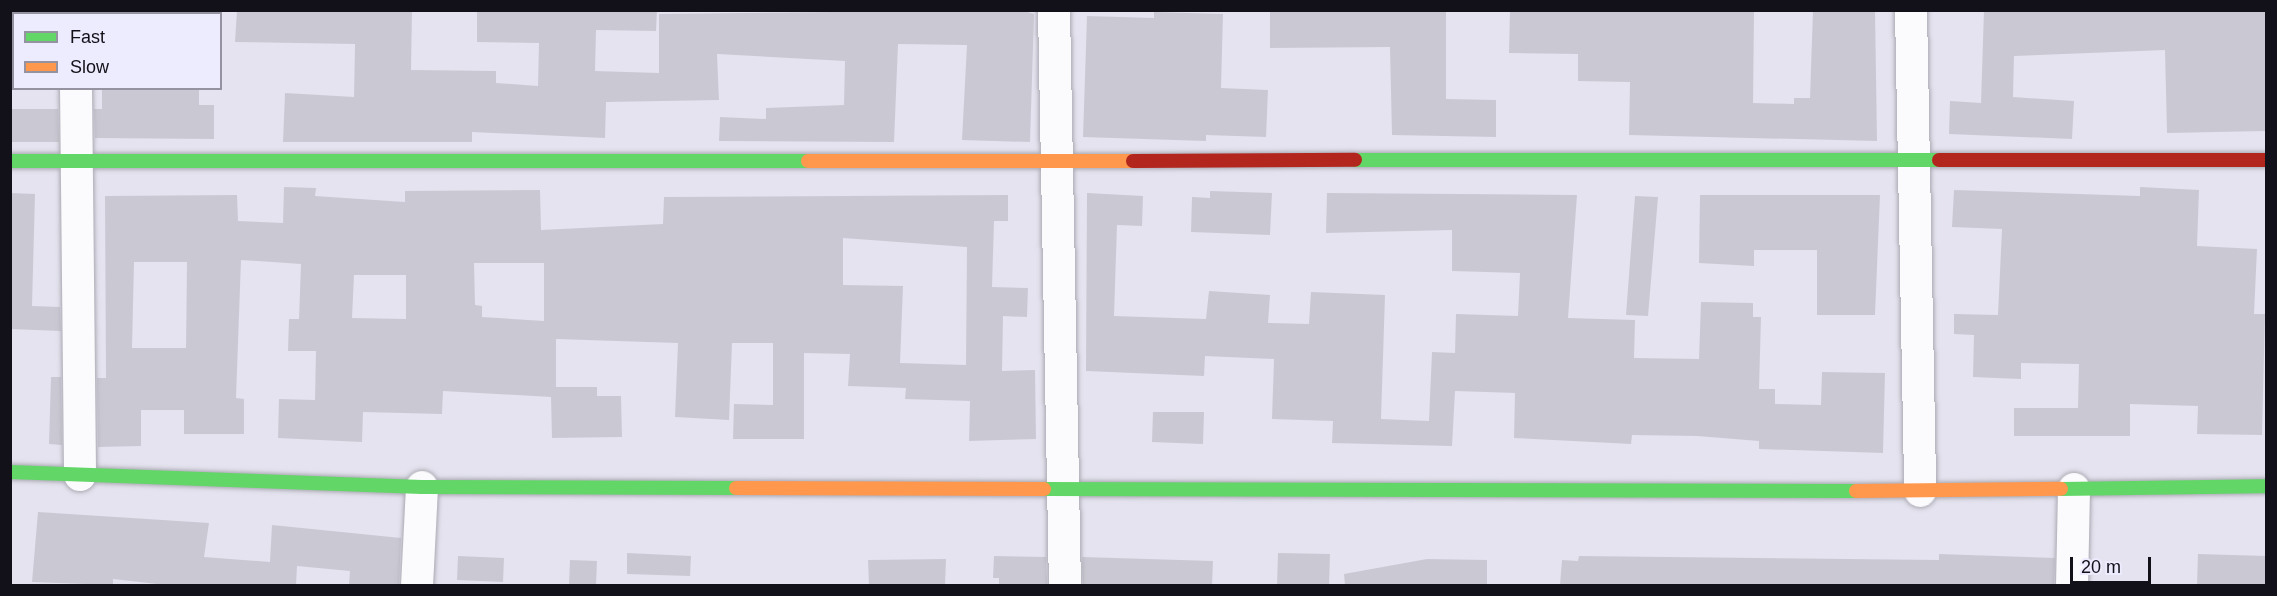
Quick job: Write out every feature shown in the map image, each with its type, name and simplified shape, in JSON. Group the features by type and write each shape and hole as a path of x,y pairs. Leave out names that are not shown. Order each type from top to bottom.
{"street":[{"path":"1054,10 1061,490 1065,585"},
{"path":"1911,10 1920,491"},
{"path":"76,90 80,475"},
{"path":"10,160 1056,157 1914,162 2266,160"},
{"path":"10,472 422,487 1920,491 2266,486"},
{"path":"417,585 422,487"},
{"path":"2072,585 2074,489"}],"building":[{"path":"237,10 412,10 411,70 496,71 496,83 538,86 539,43 477,42 477,10 657,10 656,31 596,30 595,71 659,73 659,14 1022,10 1034,14 1030,142 962,140 967,45 898,44 894,142 719,141 720,117 766,119 766,108 844,105 845,61 717,54 719,100 606,102 605,138 472,132 472,142 283,142 285,93 354,97 355,44 235,42"},
{"path":"1446,10 1446,99 1496,100 1496,137 1392,135 1390,47 1270,48 1270,12"},
{"path":"1510,10 1754,12 1753,103 1794,104 1794,98 1810,98 1813,10 1875,10 1877,141 1629,135 1630,82 1578,81 1578,54 1509,53"},
{"path":"1984,10 2266,10 2266,131 2167,133 2165,50 2014,56 2013,97 2074,101 2072,139 1949,134 1950,101 1981,103"},
{"path":"1154,12 1223,14 1221,88 1268,90 1266,137 1206,135 1206,141 1083,137 1087,16 1154,18"},
{"path":"102,90 199,90 199,105 214,105 214,139 95,138 94,109 102,109"},
{"path":"10,109 58,109 59,142 10,142"},
{"path":"284,187 316,188 315,196 405,202 405,191 540,190 541,230 663,224 664,197 1008,195 1008,221 994,221 992,287 1028,288 1027,317 1003,316 1002,371 1035,370 1036,439 969,441 970,401 905,399 906,388 848,386 850,354 804,353 804,439 733,439 734,404 773,405 773,343 732,343 729,420 675,417 678,343 556,339 556,387 597,387 597,396 621,396 622,437 552,438 551,397 443,391 442,414 363,412 362,442 278,438 279,399 315,400 316,351 288,351 289,319 299,319 301,264 241,260 236,398 244,399 244,434 184,434 184,410 141,410 141,446 98,447 97,378 106,378 105,196 237,195 238,221 283,223","holes":["843,238 967,247 966,365 900,363 903,286 843,285","134,262 187,262 186,348 132,348","474,263 544,263 544,321 482,317 482,306 475,305","354,275 406,275 406,319 352,318"]},
{"path":"2140,187 2199,190 2197,246 2257,249 2254,314 2265,314 2262,435 2197,434 2198,406 2130,404 2130,436 2014,436 2014,408 2078,408 2079,364 2021,363 2021,379 1973,377 1974,335 1954,334 1954,314 1998,315 2002,229 1952,227 1954,190 2140,196"},
{"path":"1210,191 1272,193 1270,235 1191,232 1192,197 1210,198"},
{"path":"10,193 35,194 32,306 60,307 61,331 10,329"},
{"path":"1087,193 1143,196 1142,226 1117,225 1114,316 1206,319 1209,291 1270,295 1268,323 1309,324 1311,292 1385,295 1381,419 1429,421 1432,352 1455,353 1456,314 1518,316 1520,273 1452,271 1452,230 1326,233 1327,193 1577,195 1568,318 1635,320 1634,358 1699,359 1701,302 1753,303 1753,317 1761,317 1759,389 1775,389 1775,404 1821,405 1822,372 1885,373 1883,453 1759,449 1759,441 1697,436 1632,435 1631,444 1514,438 1515,393 1455,391 1452,446 1332,443 1333,421 1272,419 1274,359 1205,356 1204,376 1086,371"},
{"path":"1700,195 1880,195 1875,315 1817,315 1817,250 1754,250 1754,266 1699,263"},
{"path":"1635,196 1658,197 1648,316 1626,315"},
{"path":"51,377 61,377 62,445 49,444"},
{"path":"1153,412 1204,412 1203,444 1152,442"},
{"path":"38,512 209,523 204,557 270,562 272,525 401,538 399,585 349,585 350,571 297,566 296,585 166,585 113,579 113,585 32,582"},
{"path":"627,553 691,556 690,576 627,574"},
{"path":"1278,553 1330,554 1329,585 1277,585"},
{"path":"1939,554 2055,558 2054,585 1560,585 1562,560 1578,561 1579,556 1939,560"},
{"path":"2198,554 2266,556 2266,585 2197,585"},
{"path":"458,556 504,558 503,582 457,580"},
{"path":"994,556 1046,557 1047,585 999,585 999,578 993,578"},
{"path":"1082,557 1213,561 1212,585 1083,584"},
{"path":"946,559 945,585 869,585 868,560"},
{"path":"1427,559 1487,560 1487,585 1345,585 1344,574"},
{"path":"570,560 597,561 596,585 569,585"}],"traffic: fast":[{"path":"1355,160 1939,160"},
{"path":"10,161 808,161"},
{"path":"10,472 422,487 736,488"},
{"path":"2061,489 2266,486"},
{"path":"1044,489 1856,491"}],"traffic: slow":[{"path":"808,161 1133,161"},
{"path":"736,488 1044,489"},
{"path":"1856,491 2061,489"}],"traffic: jam":[{"path":"1133,161 1355,160"},
{"path":"1939,160 2266,160"}]}
